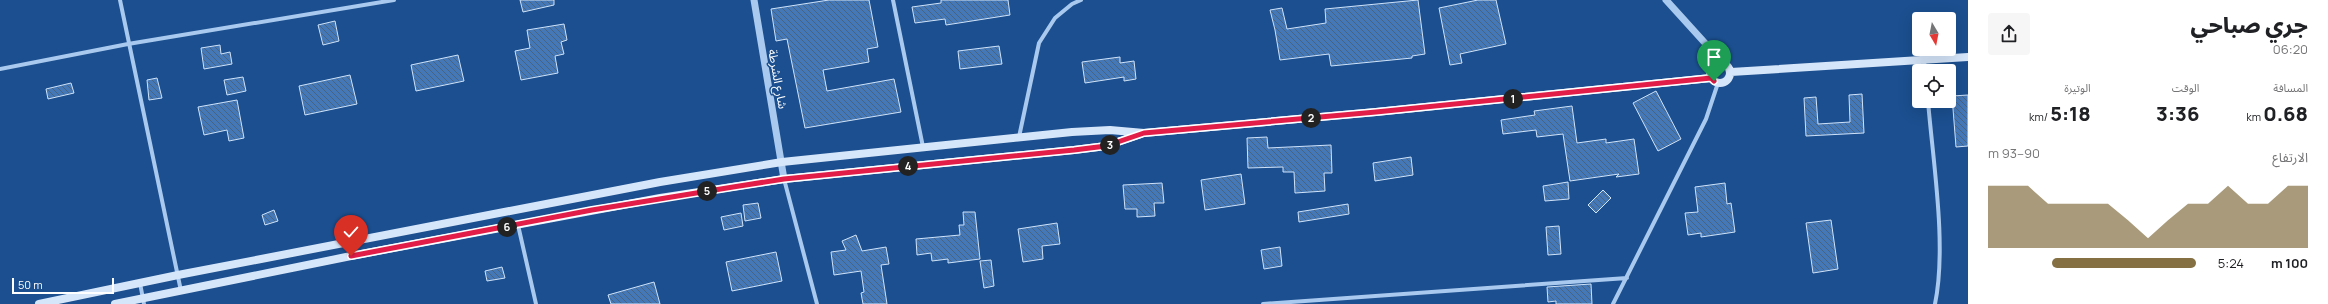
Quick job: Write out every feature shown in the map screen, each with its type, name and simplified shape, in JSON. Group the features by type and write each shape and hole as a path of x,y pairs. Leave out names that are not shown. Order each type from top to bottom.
{"main road":[{"path":"1731,72 1968,57"},
{"path":"1711,78 1710,68 1717,62 1726,64 1731,72"},
{"path":"39,304 178,275 592,194 782,162 1019,137 1091,131 1144,133 1376,112 1711,78 1718,83 1727,81 1731,72"},
{"path":"115,304 143,301 181,291 518,224 660,198 784,179 1106,146 1144,133"}],"street":[{"path":"120,0 181,291"},
{"path":"0,69 128,44 394,0"},
{"name":"شارع الشرطة","path":"754,0 784,179"},
{"path":"893,0 923,147"},
{"path":"1019,137 1039,43 1055,18 1072,4 1081,0"},
{"path":"1666,0 1705,43 1717,62"},
{"path":"1924,60 1924,64"},
{"path":"1613,304 1706,119 1718,83"},
{"path":"1929,108 1939,236 1939,288 1935,304"},
{"path":"784,179 817,304"},
{"path":"518,224 536,304"},
{"path":"1263,304 1627,278"},
{"path":"140,283 143,301"}],"building":[{"path":"520,0 554,0 554,5 523,12"},
{"path":"829,0 869,0 878,47 867,49 869,62 823,70 827,91 894,79 901,112 805,128 787,39 776,41 771,9"},
{"path":"941,0 1008,0 1010,15 946,25 945,19 915,23 912,7 941,3"},
{"path":"1418,0 1425,54 1412,56 1412,58 1331,66 1329,54 1280,60 1270,10 1282,8 1287,29 1326,23 1325,9"},
{"path":"1478,0 1496,0 1506,44 1460,54 1462,63 1450,65 1439,8"},
{"path":"335,21 339,41 323,45 318,25"},
{"path":"564,24 567,40 561,42 564,54 555,56 558,73 521,80 515,51 530,48 527,30"},
{"path":"220,45 221,54 230,52 232,64 204,69 201,48"},
{"path":"999,46 1002,64 960,69 958,51"},
{"path":"458,55 464,81 416,91 411,65"},
{"path":"1120,57 1120,63 1134,61 1136,79 1124,81 1124,77 1085,83 1082,62"},
{"path":"350,75 357,104 305,115 299,86"},
{"path":"243,77 246,91 227,95 224,80"},
{"path":"157,78 162,98 149,100 147,80"},
{"path":"71,83 74,93 48,99 46,89"},
{"path":"1656,91 1681,139 1658,151 1633,103"},
{"path":"1862,94 1864,133 1806,136 1804,98 1816,97 1818,124 1850,122 1849,95"},
{"path":"1968,95 1968,146 1956,147 1953,108 1956,108 1956,96"},
{"path":"237,100 244,138 229,141 227,130 204,135 198,107"},
{"path":"1572,106 1577,143 1606,139 1606,143 1634,139 1639,174 1616,177 1619,174 1570,181 1563,134 1537,137 1536,130 1503,134 1501,120 1535,115 1534,111"},
{"path":"1267,137 1268,148 1331,145 1332,173 1324,173 1325,191 1295,193 1294,172 1283,172 1283,167 1248,168 1247,138"},
{"path":"1411,157 1413,175 1375,181 1373,163"},
{"path":"1241,174 1245,204 1205,210 1201,180"},
{"path":"1568,182 1569,199 1545,201 1543,186"},
{"path":"1162,183 1164,203 1154,203 1155,216 1137,217 1137,209 1125,209 1123,185"},
{"path":"1725,183 1727,204 1731,203 1735,232 1701,237 1701,233 1688,235 1685,213 1698,212 1695,187"},
{"path":"1603,190 1611,198 1596,213 1588,205"},
{"path":"758,203 761,218 745,221 743,205"},
{"path":"1348,204 1349,214 1299,222 1298,212"},
{"path":"274,210 278,221 265,225 262,215"},
{"path":"963,212 975,212 980,259 948,263 948,259 932,261 931,253 917,255 916,239 960,235 959,225 964,225"},
{"path":"741,213 743,226 724,230 721,217"},
{"path":"1831,220 1838,269 1813,273 1806,223"},
{"path":"1057,223 1060,244 1042,246 1043,259 1023,262 1018,229"},
{"path":"1559,226 1561,254 1548,255 1546,227"},
{"path":"856,235 862,251 886,247 889,264 881,265 887,304 863,304 861,293 864,292 861,271 834,275 831,252 846,250 842,241"},
{"path":"1280,247 1282,266 1264,269 1261,250"},
{"path":"776,252 782,281 732,291 726,262"},
{"path":"991,260 994,286 984,288 980,261"},
{"path":"502,267 505,278 487,281 485,271"},
{"path":"654,282 660,304 611,304 608,295"},
{"path":"1591,284 1592,304 1556,304 1556,301 1548,302 1547,287"}],"route":[{"path":"351,256 592,210 784,179 1106,146 1125,141 1144,133 1574,93 1711,78 1714,81"}]}
